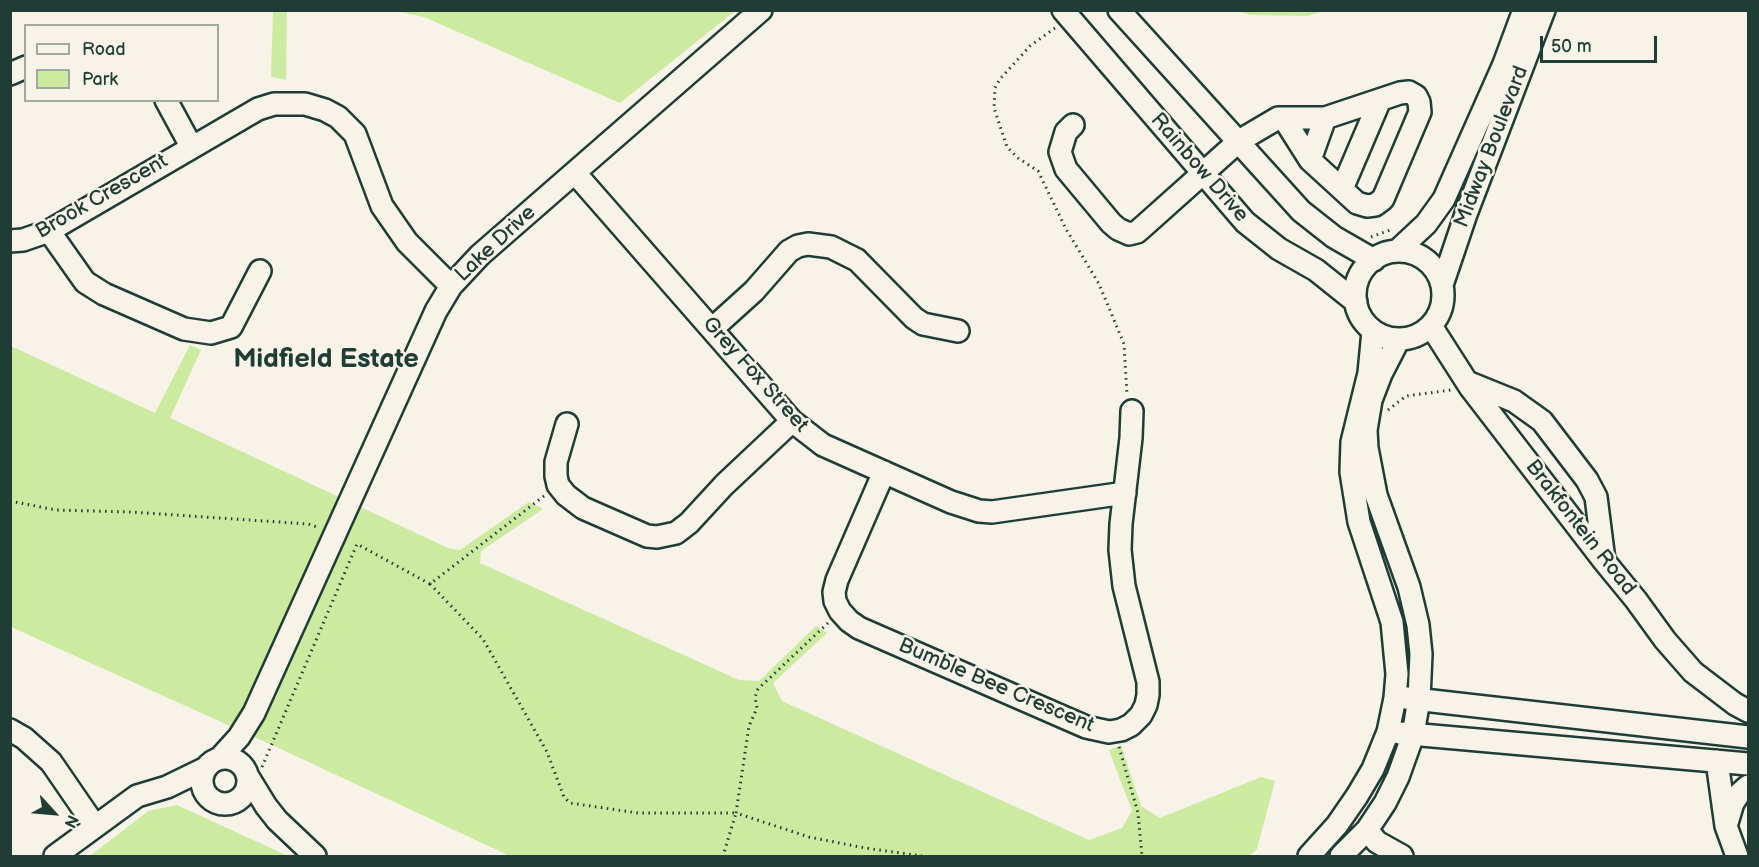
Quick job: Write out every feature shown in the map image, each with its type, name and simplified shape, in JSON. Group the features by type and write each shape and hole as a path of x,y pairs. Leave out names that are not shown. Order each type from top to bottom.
{"street":[{"name":"Lake Drive","path":"213,763 239,737 254,713 436,311 451,286 480,255 761,10"},
{"path":"1119,10 1301,211 1315,224 1374,260 1362,271 1355,294 1360,315 1373,331 1385,337 1399,339 1419,335 1431,326"},
{"name":"Midway Boulevard","path":"1374,260 1384,254 1397,251 1426,224 1444,200 1504,64 1524,10"},
{"name":"Midway Boulevard","path":"1431,326 1442,307 1442,285 1466,214 1544,10"},
{"name":"Rainbow Drive","path":"1066,14 1259,235 1316,270 1356,302"},
{"path":"10,74 24,68"},
{"path":"1073,125 1061,143 1060,152 1066,169 1111,223 1129,234 1137,232 1239,141 1278,118 1325,118 1409,92 1416,96 1420,112 1383,199 1375,206 1357,203 1310,160 1284,119"},
{"path":"1342,189 1380,100"},
{"name":"Brook Crescent","path":"167,102 192,146"},
{"name":"Brook Crescent","path":"10,241 23,240 49,231 258,109 274,104 304,104 325,110 338,117 355,134 382,206 391,221 431,268 451,286"},
{"path":"1310,160 1325,118"},
{"name":"Grey Fox Street","path":"575,174 792,420 823,445 968,508 993,512 1125,493"},
{"path":"49,231 85,282 105,294 184,329 211,333 231,327 260,271"},
{"path":"712,329 754,291 789,251 808,244 831,247 857,260 914,318 923,324 958,331"},
{"path":"1397,251 1412,253 1425,260 1436,271 1442,285"},
{"name":"Brakfontein Road","path":"1431,326 1470,387 1665,640 1693,672 1735,704 1749,711"},
{"path":"1308,856 1337,825 1373,769 1388,732 1395,698 1397,674 1392,622 1359,522 1351,472 1352,442 1369,373 1373,331"},
{"path":"1341,856 1367,830 1385,803 1398,777 1413,735 1419,699 1421,654 1418,626 1409,587 1376,495 1366,430 1371,400 1399,339"},
{"path":"1470,387 1514,401 1542,421 1587,480 1596,497 1604,561"},
{"name":"Bumble Bee Crescent","path":"840,611 859,628 1086,727 1114,731 1131,725 1146,705 1148,695 1148,682 1124,586 1120,538 1132,411"},
{"path":"567,424 556,462 558,485 566,495 583,508 647,536 667,537 689,523 724,485 792,420"},
{"path":"840,611 834,592 837,580 884,472"},
{"path":"1395,698 1749,737"},
{"name":"Lake Drive","path":"248,777 254,713"},
{"path":"1671,729 1727,749 1737,761 1726,826 1737,856"},
{"path":"10,730 24,738 51,762 95,826"},
{"path":"1388,732 1737,761"},
{"path":"56,856 137,796 167,787 213,763 233,760 248,777 266,806 315,856"},
{"path":"205,793 202,780 213,763"},
{"path":"167,787 191,788 205,793 216,802 228,804 243,794 248,777"},
{"path":"1726,826 1733,803 1749,786"},
{"path":"234,802 266,816 288,831"},
{"path":"1367,830 1377,842 1402,856"}],"path":[{"path":"1066,14 1030,46 1000,79 995,88 994,108 1007,147 1018,158 1038,171 1066,229 1099,284 1124,344 1126,392 1132,411"},
{"path":"1351,247 1372,236 1402,226"},
{"path":"1366,430 1406,396 1470,387"},
{"path":"430,584 558,485"},
{"path":"10,501 56,510 131,512 308,524 336,533 430,584 483,639 547,752 564,797 570,803 638,813 736,813 809,837 922,856"},
{"path":"248,777 357,544"},
{"path":"723,856 736,813 749,726 757,708 755,697 758,689 840,611"},
{"path":"1114,731 1138,813 1142,856"}],"green space":[{"path":"273,11 287,11 286,80 271,77"},
{"path":"396,11 735,11 620,103 424,17"},
{"path":"1238,11 1323,11 1308,16 1250,15"},
{"path":"190,345 201,350 170,418 448,548 460,550 529,502 543,509 481,551 480,563 739,680 759,681 816,626 827,633 773,683 782,701 1089,840 1122,828 1132,811 1109,750 1121,745 1141,806 1160,818 1261,777 1275,781 1257,849 1249,856 510,856 11,627 11,346 155,413"},
{"path":"177,805 288,856 90,856 148,811"}],"district":[{"name":"Midfield Estate","path":"326,360"}]}
